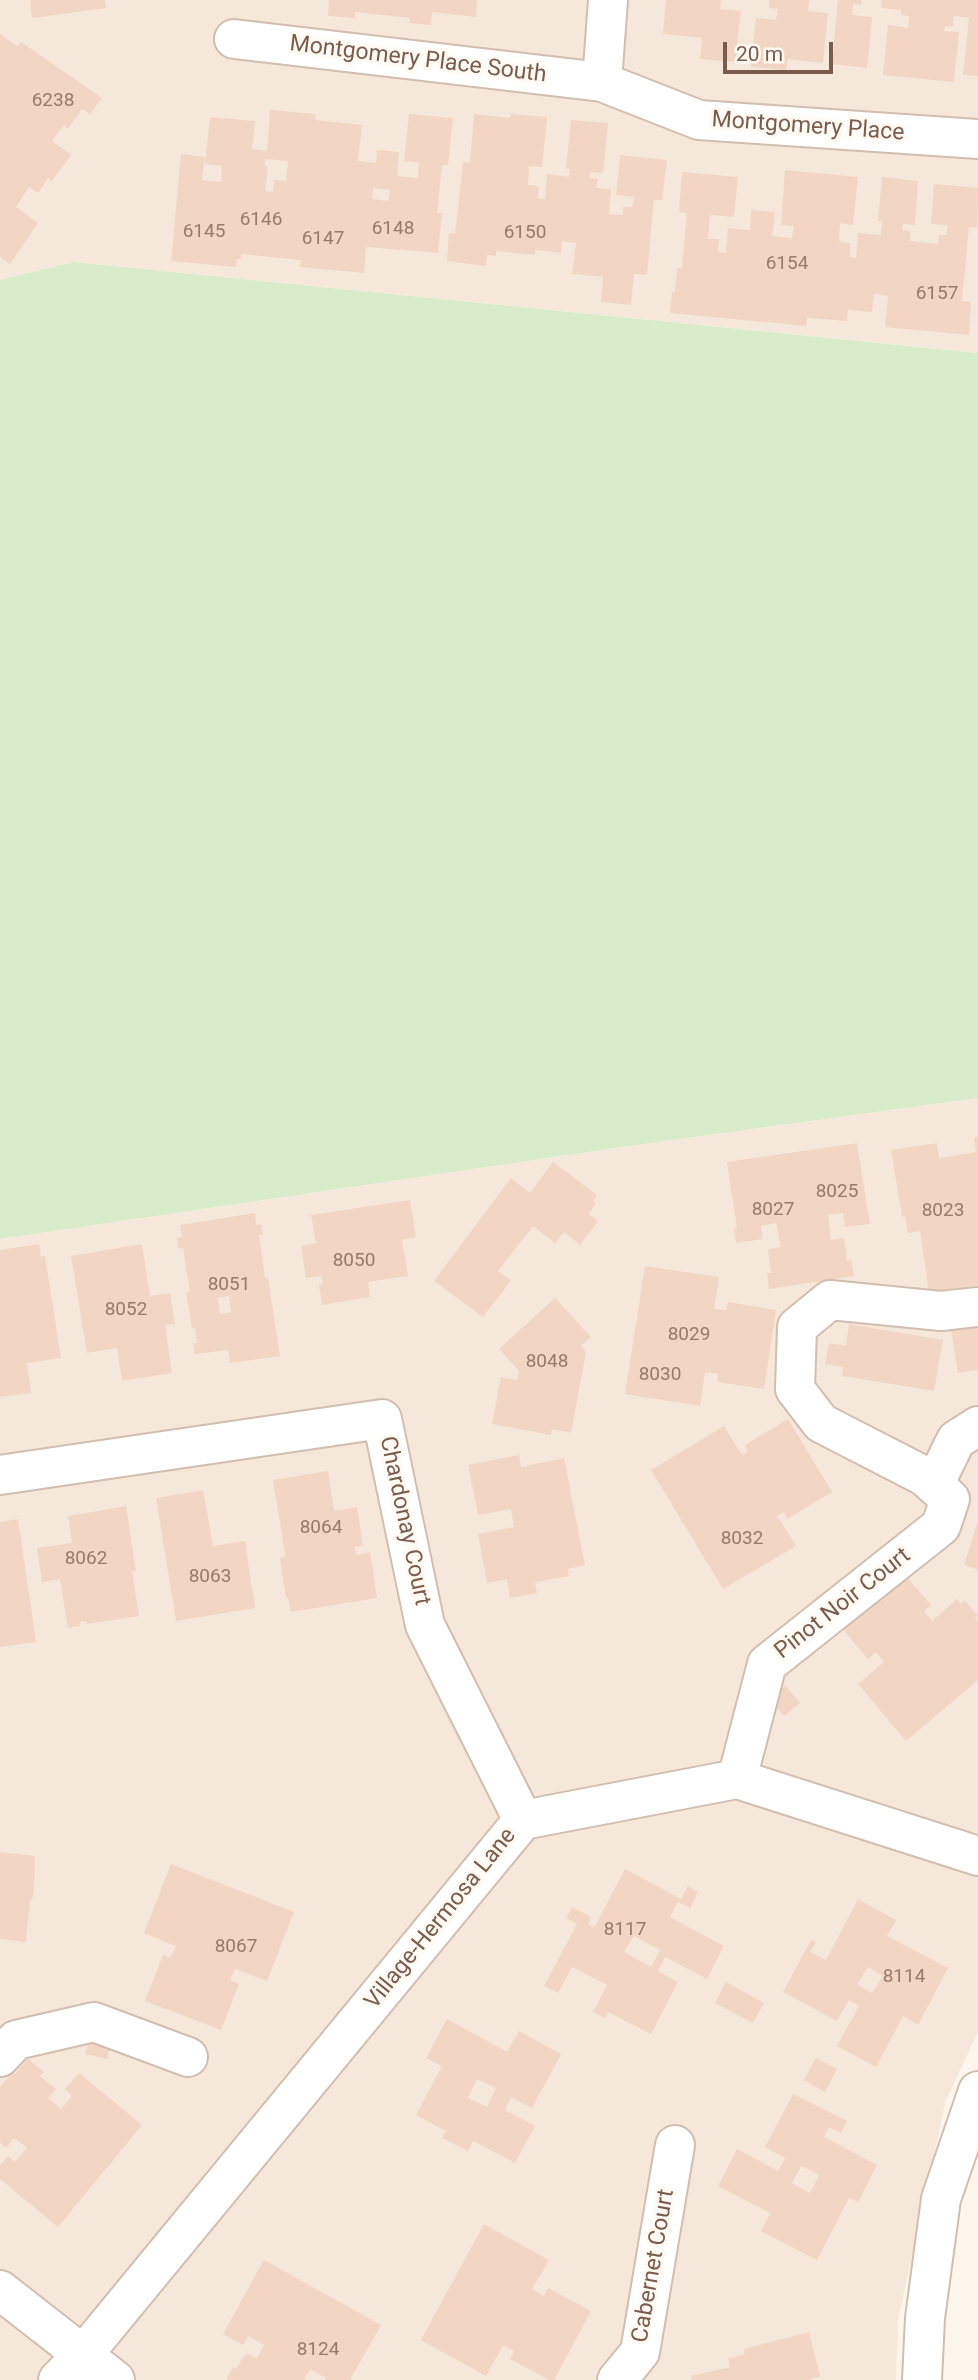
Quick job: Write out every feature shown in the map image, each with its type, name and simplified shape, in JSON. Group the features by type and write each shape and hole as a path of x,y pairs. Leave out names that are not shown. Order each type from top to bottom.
{"street":[{"path":"602,82 608,0"},
{"name":"Montgomery Place South","path":"234,39 602,82"},
{"name":"Montgomery Place","path":"602,82 699,120 978,139"},
{"path":"978,1307 941,1311 830,1300 797,1327 795,1389 821,1423 924,1476 934,1485 956,1440 978,1426"},
{"name":"Chardonay Court","path":"0,1475 382,1419 425,1625 523,1820"},
{"name":"Pinot Noir Court","path":"737,1779 767,1664 941,1526 950,1499 934,1485"},
{"name":"Village-Hermosa Lane","path":"70,2368 523,1820 737,1779 978,1856"},
{"path":"0,2057 16,2040 94,2022 188,2057"},
{"path":"922,2380 925,2318 941,2199 978,2091"},
{"name":"Cabernet Court","path":"617,2380 639,2352 675,2145"},
{"path":"0,2290 70,2368 115,2380"}],"shaded area":[{"path":"0,0 978,0 978,353 73,262 0,280"},
{"path":"978,1098 978,2032 946,2100 898,2320 896,2380 0,2380 0,1239 629,1146"}],"green space":[{"path":"73,262 978,353 978,1098 629,1146 0,1239 0,280"}],"building":[{"path":"30,0 105,0 106,8 32,18"},
{"path":"329,0 477,0 476,17 432,12 431,25 409,23 410,18 355,12 355,18 328,16"},
{"path":"666,0 721,0 720,9 741,11 735,62 700,59 702,38 663,34"},
{"path":"769,0 809,0 808,11 828,13 823,63 788,59 786,70 751,67 756,18 776,20 778,9 769,8"},
{"path":"838,0 862,0 861,5 853,4 852,15 872,17 867,68 832,64"},
{"path":"882,0 978,0 978,76 963,75 969,18 954,16 953,27 945,26 944,31 959,32 954,82 883,75 888,25 908,28 909,16 901,15 901,10 881,8"},
{"path":"0,34 17,46 21,42 102,98 90,114 82,109 68,129 64,125 52,141 71,155 52,181 48,178 38,193 29,187 16,207 38,223 10,264 0,257"},
{"path":"270,110 316,114 315,120 362,125 358,161 376,163 377,150 399,152 397,176 418,178 419,162 404,161 409,114 453,118 448,165 442,165 437,213 442,213 438,253 366,247 364,273 300,267 301,260 241,254 236,267 171,261 181,154 205,157 202,180 221,182 222,166 205,164 210,117 255,121 252,149 267,151","holes":["265,159 288,161 286,181 274,180 273,192 265,191 268,166 265,166","373,188 390,190 388,201 372,199"]},
{"path":"474,114 510,118 511,114 547,117 542,167 529,166 528,185 539,186 538,198 545,199 547,174 569,177 570,169 566,169 571,120 608,123 603,173 590,172 590,178 598,179 596,188 611,189 609,214 623,215 623,207 632,207 634,197 616,195 620,155 667,160 662,200 654,200 647,275 634,274 631,305 601,302 603,277 572,274 576,243 562,241 561,253 535,250 535,255 496,251 496,256 487,255 486,266 447,261 449,233 455,234 463,162 470,163"},
{"path":"785,170 858,177 853,225 840,223 839,242 850,243 850,257 856,258 858,233 881,235 882,221 878,221 882,177 918,181 915,225 903,224 902,230 910,231 910,241 938,244 939,235 946,235 948,225 931,224 934,184 978,188 977,228 969,227 962,301 971,302 969,335 885,327 888,296 874,294 872,312 848,310 847,321 807,318 806,326 670,313 677,268 682,268 687,213 679,212 682,172 738,177 734,217 710,215 708,239 719,239 718,252 726,253 728,228 750,230 751,210 775,212 772,236 792,238 794,226 781,225"},
{"path":"978,1137 978,1285 929,1292 920,1231 908,1233 905,1216 902,1217 891,1150 937,1143 939,1158 976,1152 974,1138"},
{"path":"857,1143 870,1224 845,1227 843,1213 828,1215 831,1240 844,1238 847,1261 851,1260 854,1276 769,1289 767,1273 771,1273 768,1249 781,1247 776,1223 761,1226 763,1239 736,1243 734,1228 737,1228 727,1162"},
{"path":"553,1162 597,1195 593,1201 596,1203 589,1214 598,1221 580,1245 564,1232 555,1243 533,1226 498,1271 511,1280 483,1317 434,1281 511,1178 530,1193"},
{"path":"410,1200 416,1237 402,1240 408,1276 368,1282 370,1297 322,1305 319,1285 323,1284 321,1276 306,1278 301,1246 316,1243 311,1215"},
{"path":"255,1213 256,1225 261,1224 263,1234 259,1235 280,1356 230,1363 228,1350 195,1354 195,1328 192,1328 186,1292 190,1292 183,1248 179,1249 177,1238 182,1237 180,1225","holes":["229,1296 231,1312 220,1314 218,1298"]},
{"path":"39,1244 41,1257 45,1256 61,1358 27,1363 31,1393 0,1397 0,1250"},
{"path":"142,1244 150,1296 170,1293 175,1324 165,1325 172,1373 122,1381 117,1348 87,1353 71,1256"},
{"path":"645,1266 719,1277 714,1309 726,1310 728,1302 776,1310 764,1389 717,1382 718,1374 705,1372 700,1406 625,1394"},
{"path":"555,1298 591,1337 581,1346 586,1352 571,1433 552,1429 551,1435 492,1424 501,1377 517,1380 519,1371 499,1349"},
{"path":"849,1324 943,1340 934,1391 842,1376 843,1367 825,1364 829,1343 846,1346"},
{"path":"978,1326 978,1370 958,1373 951,1330"},
{"path":"788,1419 832,1492 787,1519 784,1512 777,1516 796,1546 723,1589 651,1470 724,1426 742,1455 748,1452 745,1445"},
{"path":"519,1455 521,1467 564,1458 585,1565 568,1569 569,1576 535,1582 537,1593 510,1598 507,1579 487,1583 478,1534 514,1527 511,1509 478,1515 468,1465"},
{"path":"328,1471 334,1511 357,1507 363,1545 355,1547 356,1555 370,1552 377,1598 291,1612 286,1598 280,1558 285,1557 285,1553 273,1480"},
{"path":"203,1490 213,1546 245,1541 255,1608 176,1621 156,1498"},
{"path":"126,1506 136,1571 132,1571 139,1616 87,1624 87,1621 80,1622 80,1626 68,1628 60,1579 42,1582 37,1548 72,1543 68,1516"},
{"path":"18,1519 36,1642 0,1647 0,1522"},
{"path":"978,1524 978,1570 964,1565"},
{"path":"899,1568 931,1605 924,1611 932,1621 957,1599 961,1604 965,1601 978,1616 975,1618 978,1622 978,1680 906,1741 858,1684 884,1662 876,1652 868,1659 836,1621"},
{"path":"785,1685 800,1703 784,1716 769,1699"},
{"path":"0,1852 35,1856 34,1890 30,1900 26,1942 0,1939"},
{"path":"171,1864 294,1912 267,1981 235,1969 230,1980 239,1984 221,2030 145,2001 163,1955 170,1958 176,1946 144,1933"},
{"path":"625,1869 681,1899 688,1886 698,1892 690,1908 678,1902 670,1917 724,1946 707,1979 665,1957 658,1971 678,1982 651,2034 608,2012 605,2018 593,2012 607,1985 572,1967 558,1993 544,1986 577,1924 566,1918 572,1907 591,1917 588,1924 594,1928","holes":["634,1936 660,1950 651,1967 624,1952"]},
{"path":"858,1899 896,1920 887,1936 948,1968 918,2025 903,2016 876,2067 837,2046 859,2006 849,2000 837,2021 783,1992 811,1940 816,1942 810,1952 826,1960","holes":["868,1967 883,1976 872,1993 857,1984"]},
{"path":"726,1982 764,2003 753,2023 715,2003"},
{"path":"447,2019 507,2052 519,2031 561,2054 532,2108 511,2097 505,2110 535,2126 515,2163 473,2141 468,2151 442,2138 446,2131 416,2115 442,2066 426,2058","holes":["477,2079 496,2088 487,2107 468,2098"]},
{"path":"91,2034 112,2039 107,2059 85,2054"},
{"path":"816,2058 837,2069 825,2092 804,2080"},
{"path":"28,2059 44,2072 40,2076 56,2089 48,2098 61,2109 72,2096 65,2089 79,2073 142,2125 58,2227 0,2179 0,2165 8,2156 15,2162 27,2148 14,2138 6,2148 0,2142 0,2087 13,2071 15,2074"},
{"path":"793,2094 847,2121 841,2133 829,2127 824,2137 877,2165 858,2202 849,2198 817,2260 761,2231 770,2213 718,2186 737,2149 778,2171 785,2158 765,2147","holes":["801,2166 819,2175 810,2193 792,2183"]},
{"path":"484,2224 549,2260 532,2289 544,2296 548,2288 591,2311 554,2380 549,2380 510,2359 514,2351 503,2345 486,2376 421,2340"},
{"path":"264,2260 381,2325 350,2380 325,2380 326,2378 310,2369 304,2380 226,2380 233,2367 236,2369 246,2353 257,2358 264,2345 248,2336 243,2345 223,2334"},
{"path":"809,2332 820,2376 807,2380 692,2380 691,2376 730,2367 728,2358 745,2354 744,2349"}]}
